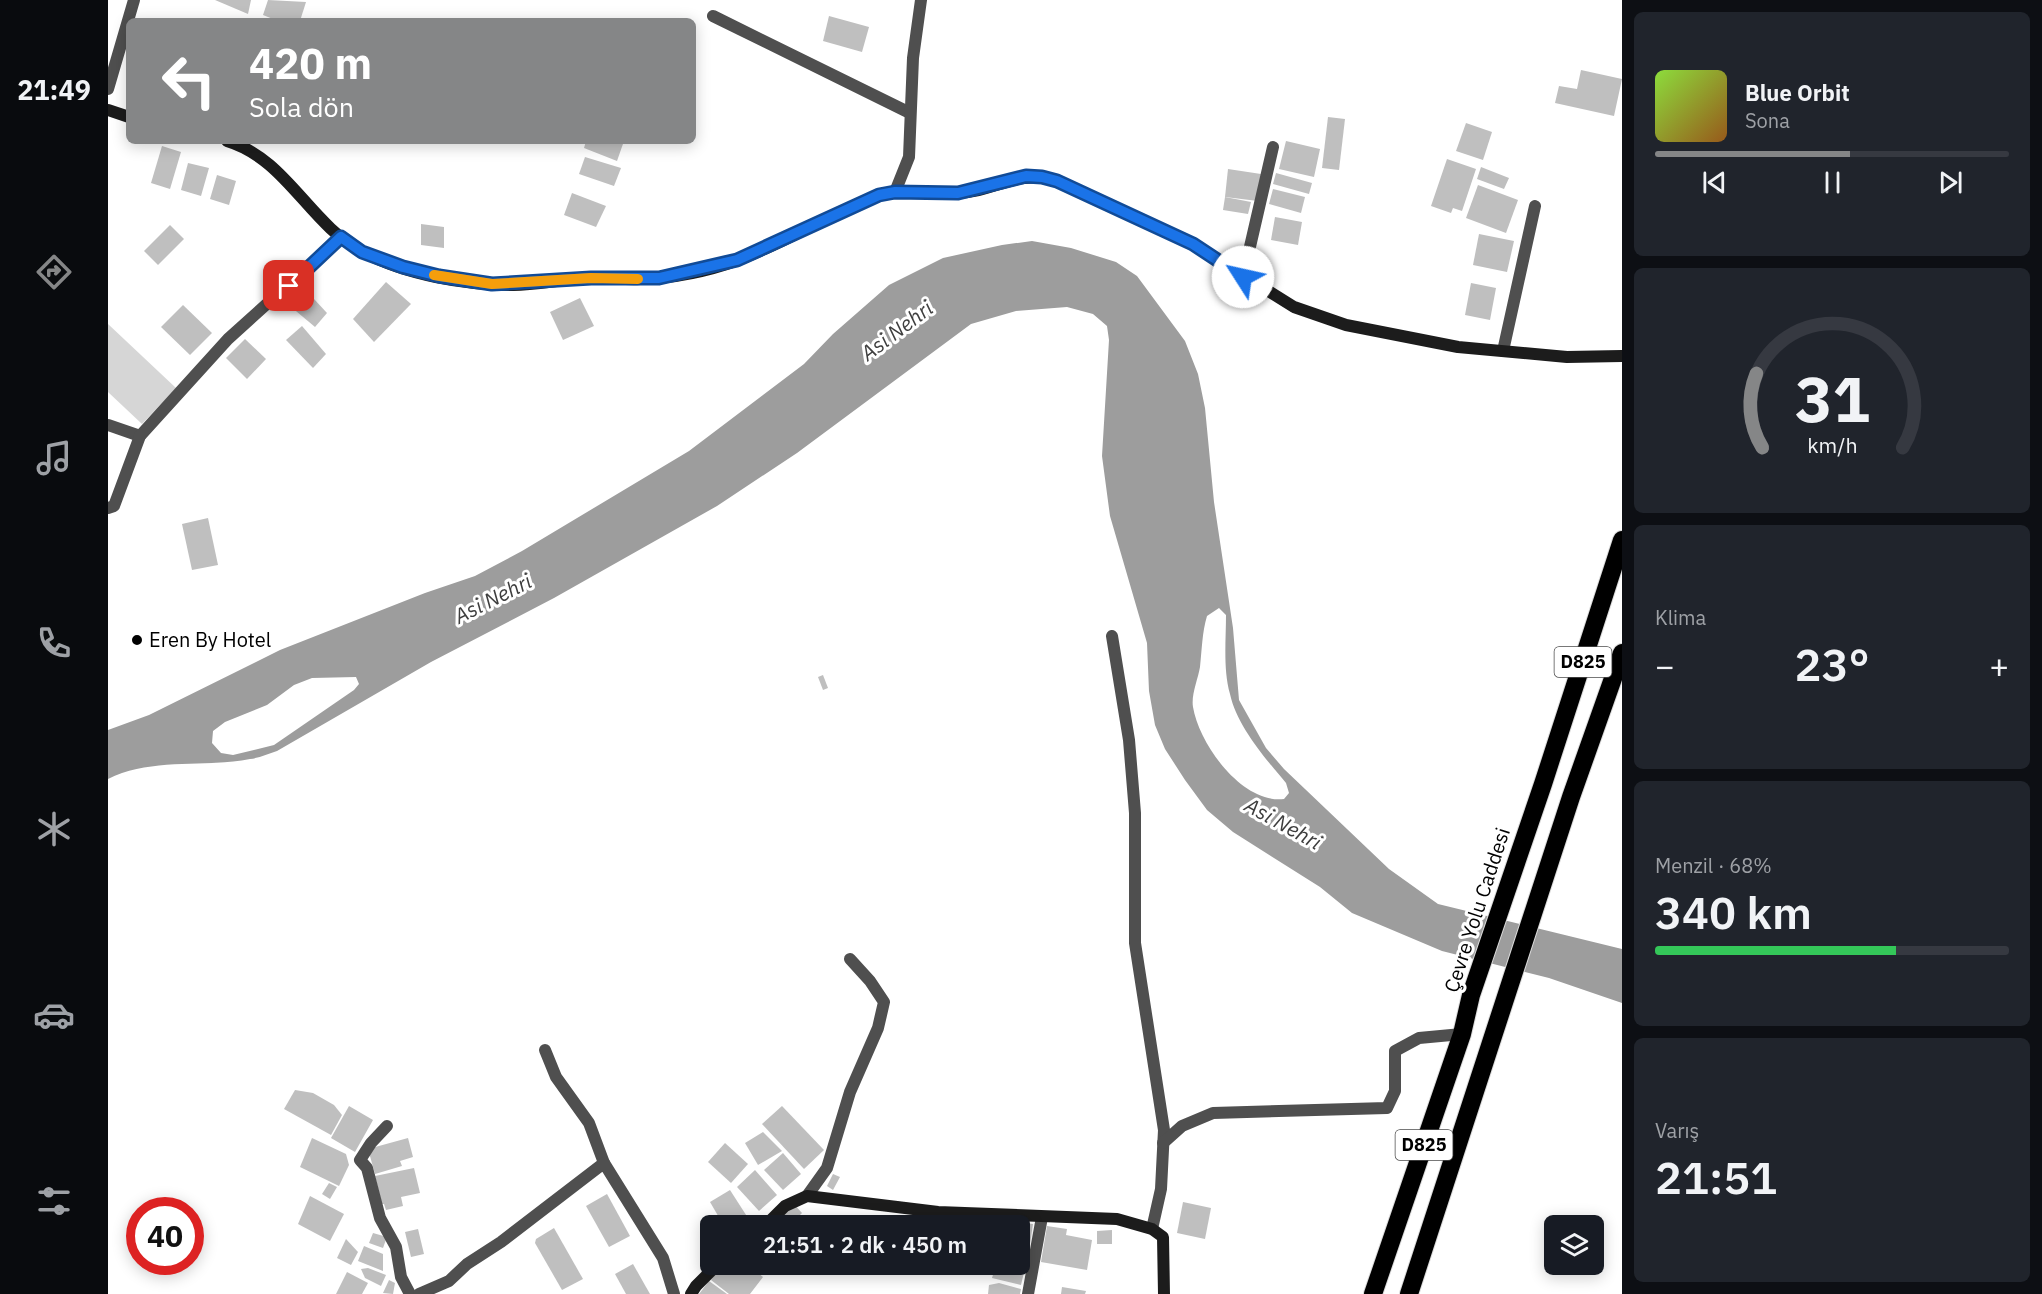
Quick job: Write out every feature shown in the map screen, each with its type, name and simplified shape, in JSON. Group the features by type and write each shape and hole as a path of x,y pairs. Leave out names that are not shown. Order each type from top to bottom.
{"highway":[{"name":"Çevre Yolu Caddesi","path":"1373,1294 1462,1034 1471,995 1543,784 1622,540"},
{"name":"D825","path":"1409,1294 1571,797 1622,653"}],"street":[{"path":"129,18 134,0"},
{"path":"895,192 909,157 913,58 921,0"},
{"path":"713,16 910,112"},
{"path":"108,89 126,27"},
{"path":"108,110 126,116"},
{"path":"234,144 254,152 273,166 322,220 362,252 403,267 439,276 492,284 591,278 659,278 737,260 862,201 895,192 958,193 1026,176 1042,177 1057,181 1193,244 1293,307 1346,325 1422,341 1503,351 1567,357 1622,356"},
{"path":"1243,277 1273,147"},
{"path":"1503,351 1534,206"},
{"path":"108,508 114,506 140,436 228,339 341,237"},
{"path":"108,424 140,436"},
{"path":"1112,636 1129,740 1135,803 1135,943 1164,1130 1161,1189 1152,1229"},
{"path":"776,1215 785,1206 807,1196 827,1168 850,1092 878,1028 884,1002 870,981 850,959"},
{"path":"1163,1143 1182,1126 1213,1113 1387,1108 1395,1091 1395,1051 1419,1038 1462,1034"},
{"path":"544,1050 556,1077 589,1123 604,1163 663,1258 674,1294"},
{"path":"387,1126 371,1143 360,1160 367,1168 380,1218 396,1247 401,1277 410,1294"},
{"path":"419,1294 449,1281 467,1264 501,1242 584,1176 604,1163"},
{"path":"807,1196 938,1212 1118,1219 1152,1229 1162,1237 1164,1294"},
{"path":"1028,1294 1042,1217"},
{"path":"691,1294 707,1275"}],"shaded area":[{"path":"108,324 176,388 142,424 108,392"}],"water":[{"name":"Asi Nehri","path":"1032,241 1071,248 1116,262 1137,276 1185,341 1198,374 1205,408 1214,502 1233,628 1239,700 1266,748 1284,769 1389,869 1438,904 1622,949 1622,1003 1549,978 1442,951 1352,913 1320,887 1233,832 1207,810 1165,749 1155,725 1149,691 1147,643 1110,516 1102,456 1109,340 1107,326 1093,314 1067,307 1016,311 971,324 797,453 717,506 554,598 431,662 277,751 257,758 232,762 160,765 125,772 108,779 108,730 149,715 280,650 425,593 475,576 522,551 689,451 804,364 833,334 889,285 943,258","holes":["1219,608 1226,615 1226,675 1234,706 1245,730 1286,783 1289,793 1284,799 1268,798 1238,782 1213,754 1197,722 1193,697 1200,667 1204,629 1207,616","356,677 359,684 354,690 274,745 233,755 221,753 212,743 213,731 225,722 267,705 294,685 312,678"]}],"building":[{"path":"215,0 251,0 248,14"},
{"path":"268,0 306,2 301,18 270,18 263,15"},
{"path":"829,16 869,27 862,52 823,41"},
{"path":"1581,70 1622,79 1614,116 1555,103 1559,86 1577,89"},
{"path":"1328,117 1345,119 1339,170 1322,168"},
{"path":"1466,123 1492,132 1483,160 1456,151"},
{"path":"1286,141 1320,149 1314,177 1279,169"},
{"path":"585,144 623,144 617,161 584,148"},
{"path":"162,146 181,152 170,189 151,183"},
{"path":"585,157 621,168 614,186 579,174"},
{"path":"1447,159 1476,169 1462,211 1453,208 1451,213 1431,206"},
{"path":"188,163 209,168 201,196 181,190"},
{"path":"1481,167 1509,178 1504,189 1477,179"},
{"path":"1228,169 1261,174 1258,201 1225,197"},
{"path":"1276,173 1312,183 1309,194 1273,184"},
{"path":"217,175 236,181 229,205 210,199"},
{"path":"1478,185 1518,200 1506,233 1466,218"},
{"path":"1273,189 1305,197 1301,213 1269,204"},
{"path":"572,193 606,206 596,227 564,215"},
{"path":"1225,197 1251,202 1248,214 1223,210"},
{"path":"1275,217 1302,222 1298,245 1271,240"},
{"path":"421,224 444,227 444,248 421,245"},
{"path":"170,225 184,239 158,265 144,251"},
{"path":"1479,234 1514,241 1507,272 1473,265"},
{"path":"386,282 411,304 374,342 353,319"},
{"path":"1471,283 1496,288 1490,320 1465,315"},
{"path":"301,285 327,313 315,327 284,301"},
{"path":"580,298 594,326 563,340 550,312"},
{"path":"183,305 212,333 190,355 161,327"},
{"path":"302,326 326,354 313,368 286,340"},
{"path":"245,339 266,359 247,379 226,358"},
{"path":"208,518 218,565 192,570 182,524"},
{"path":"823,675 828,688 823,690 818,677"},
{"path":"295,1090 313,1093 334,1105 342,1115 331,1135 284,1109"},
{"path":"349,1106 373,1120 355,1152 331,1138"},
{"path":"782,1106 824,1150 804,1169 762,1124"},
{"path":"763,1132 782,1151 758,1165 745,1143"},
{"path":"312,1138 346,1154 349,1165 339,1186 300,1167"},
{"path":"408,1138 413,1157 400,1161 402,1166 375,1174 368,1149"},
{"path":"725,1143 748,1164 731,1183 708,1162"},
{"path":"783,1153 801,1174 783,1190 764,1170"},
{"path":"414,1168 420,1193 401,1197 403,1206 386,1210 382,1204 375,1176"},
{"path":"755,1170 777,1195 759,1211 737,1187"},
{"path":"833,1174 840,1177 833,1190 827,1186"},
{"path":"329,1183 337,1187 330,1199 322,1194"},
{"path":"730,1190 746,1215 718,1215 710,1202"},
{"path":"607,1194 630,1236 609,1247 586,1206"},
{"path":"310,1196 344,1214 330,1241 298,1224"},
{"path":"1183,1202 1211,1208 1205,1239 1177,1233"},
{"path":"793,1203 802,1213 800,1215 782,1215"},
{"path":"1030,1224 1033,1224 1030,1244"},
{"path":"1047,1226 1067,1229 1066,1235 1092,1240 1087,1270 1041,1262"},
{"path":"554,1228 583,1279 562,1290 535,1243 536,1239"},
{"path":"418,1229 424,1254 411,1257 405,1232"},
{"path":"1112,1230 1112,1244 1097,1244 1097,1231"},
{"path":"373,1233 387,1237 383,1248 369,1243"},
{"path":"346,1239 358,1252 351,1265 337,1258"},
{"path":"364,1246 383,1254 383,1271 358,1261"},
{"path":"633,1264 650,1294 626,1294 615,1274"},
{"path":"368,1268 386,1275 381,1286 365,1278 361,1269"},
{"path":"347,1272 368,1283 362,1294 336,1294"},
{"path":"715,1275 761,1275 763,1277 750,1294 729,1294 711,1280"},
{"path":"993,1275 1023,1275 1021,1285 992,1278"},
{"path":"389,1280 395,1283 393,1294 383,1293"},
{"path":"709,1281 727,1294 699,1294"},
{"path":"999,1283 1021,1289 1020,1294 988,1294 989,1285"},
{"path":"1062,1287 1086,1291 1085,1294 1061,1294"}],"slow traffic":[{"path":"434,275 466,281 515,285 591,278 638,279"}],"place":[{"name":"Eren By Hotel","path":"137,640"}],"route":[{"path":"289,286 341,237 362,252 403,267 439,276 492,284 532,284 591,278 659,278 712,268 761,251 843,210 879,195 895,192 958,193 1026,176 1057,181 1167,231 1193,244 1243,277"}]}
